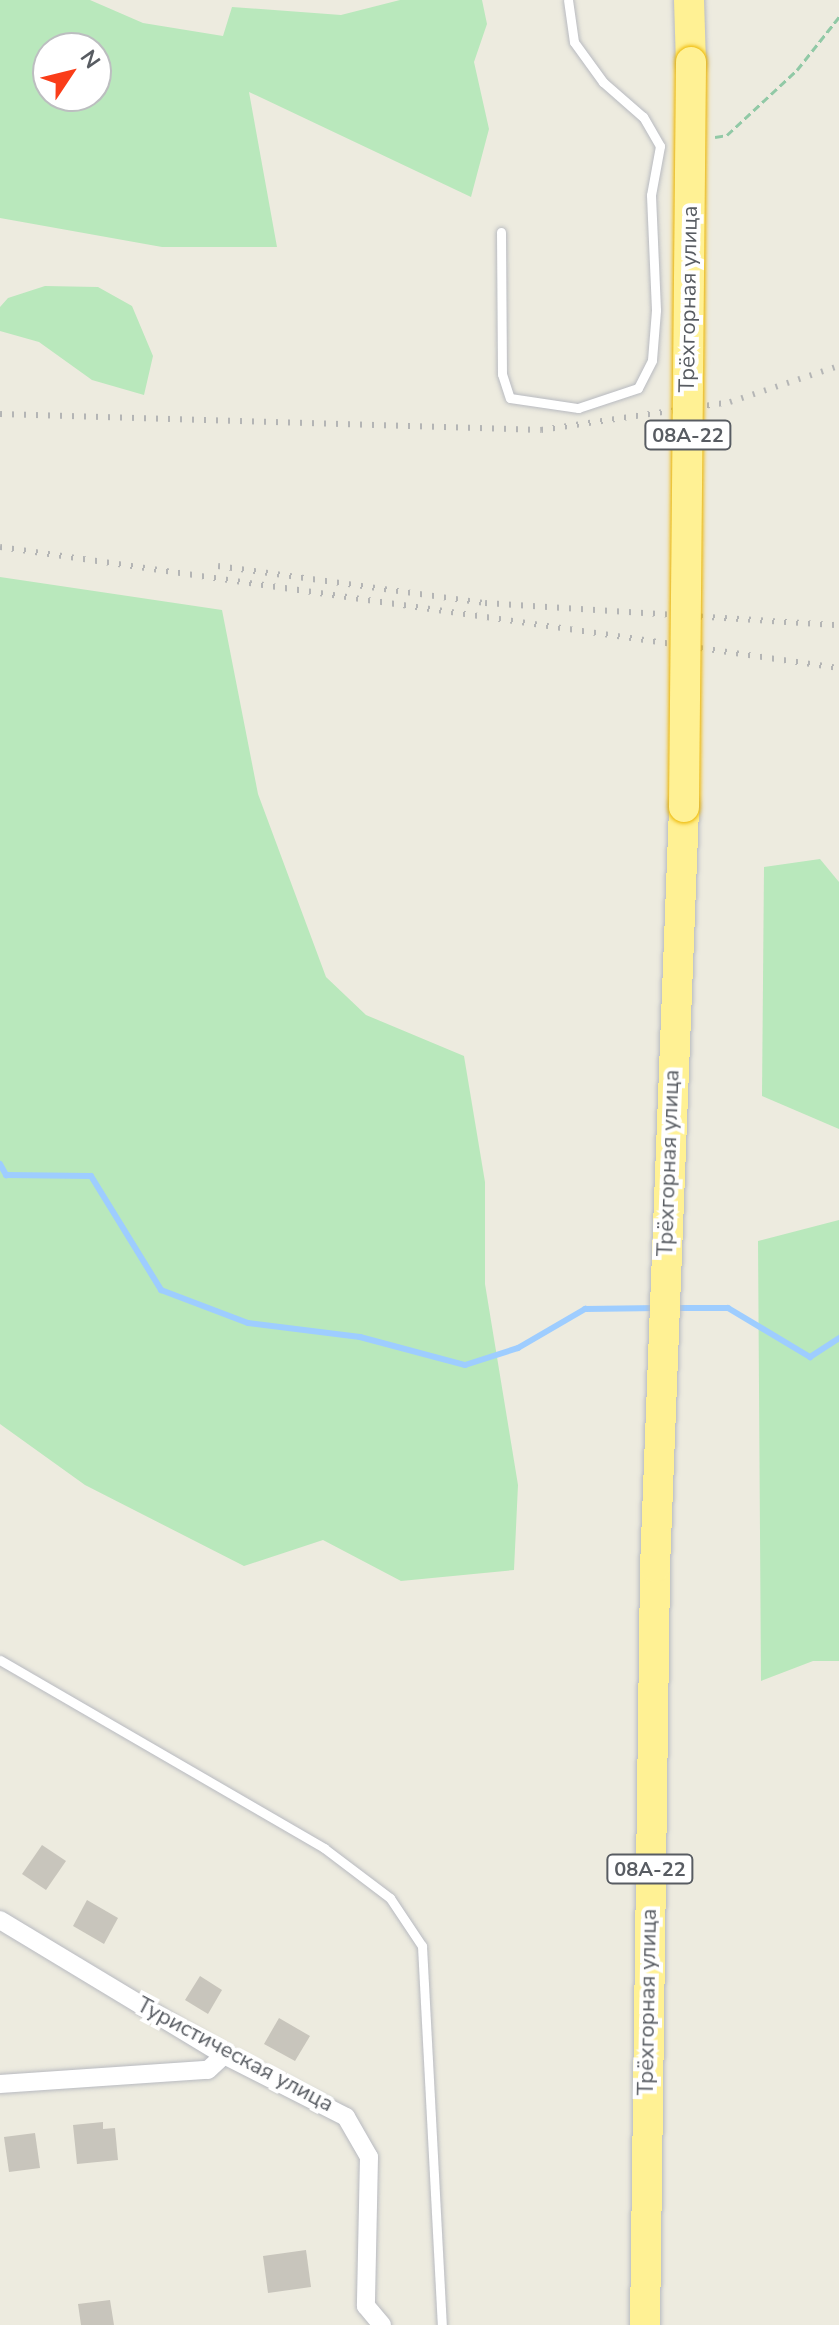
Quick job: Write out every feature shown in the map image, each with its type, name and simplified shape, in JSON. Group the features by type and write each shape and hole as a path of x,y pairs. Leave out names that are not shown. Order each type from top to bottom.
{"highway":[{"name":"Трёхгорная улица","path":"645,2325 655,1567 665,1412 666,1183 684,807 689,0"}],"street":[{"name":"Туристическая улица","path":"0,1920 224,2055 326,2101 361,2136 369,2157 366,2306 382,2325"},
{"path":"0,2084 208,2070 224,2055"}],"lane":[{"path":"501,232 502,374 510,398 578,408 638,388 652,360 656,310 651,195 660,146 643,117 603,82 574,42 568,0"},
{"path":"0,1660 324,1848 390,1898 422,1946 442,2325"}],"path":[{"path":"700,139 727,135 797,70 839,17"}],"green space":[{"path":"0,0 90,0 143,23 223,36 232,7 341,15 400,0 482,0 487,24 474,62 489,129 471,197 249,92 277,247 162,247 0,218"},
{"path":"45,286 98,287 132,306 153,356 144,395 92,380 39,342 0,331 0,307 8,298"},
{"path":"0,577 222,610 258,794 326,977 366,1015 464,1056 485,1182 485,1284 518,1485 514,1570 401,1581 323,1540 244,1566 85,1485 0,1424"},
{"path":"820,859 839,882 839,1129 762,1096 764,867"},
{"path":"839,1220 839,1661 813,1661 761,1681 758,1241"}],"building":[{"path":"42,1845 66,1861 46,1890 22,1874"},
{"path":"87,1900 118,1918 104,1944 73,1926"},
{"path":"200,1976 222,1990 208,2014 185,2000"},
{"path":"279,2018 310,2036 295,2061 264,2044"},
{"path":"103,2122 103,2129 115,2128 118,2160 77,2164 73,2125"},
{"path":"35,2133 40,2168 9,2172 4,2137"},
{"path":"306,2250 311,2287 268,2293 263,2256"},
{"path":"110,2300 114,2325 81,2325 78,2304"}],"waterway":[{"path":"0,1164 6,1175 91,1176 161,1290 248,1323 360,1337 465,1365 518,1348 585,1309 658,1308"},
{"path":"673,1308 728,1308 810,1357 839,1338"}],"railway":[{"path":"0,414 541,430 730,402 839,366"},
{"path":"0,547 839,668"},
{"path":"218,566 485,603 839,625"}]}
